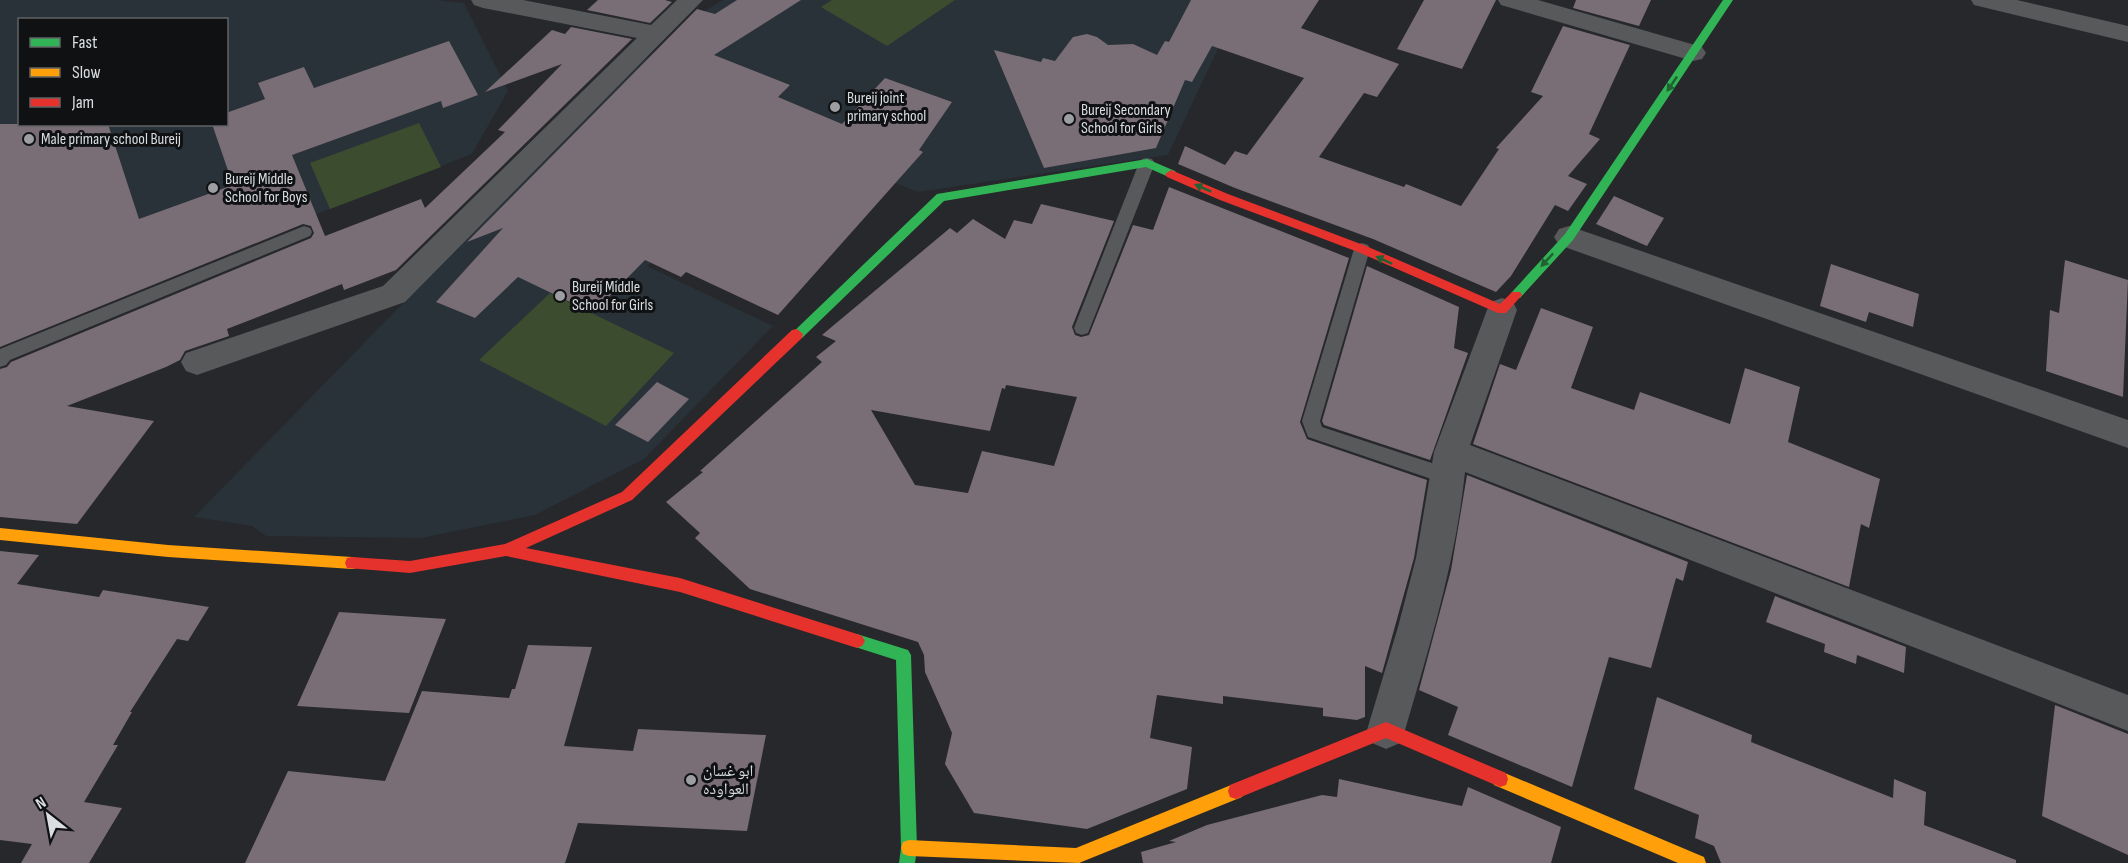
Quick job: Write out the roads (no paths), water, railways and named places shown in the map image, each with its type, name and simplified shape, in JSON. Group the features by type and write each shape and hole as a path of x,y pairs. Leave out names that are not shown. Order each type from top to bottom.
{"street":[{"path":"483,0 657,34"},
{"path":"196,362 394,294 691,0"},
{"path":"1510,0 1693,53"},
{"path":"1386,730 1421,615 1450,465 1502,310 1569,237 1728,0"},
{"path":"1983,0 2128,34"},
{"path":"0,534 168,552 410,567 506,550 627,496 941,197 1147,163 1224,197 1362,249 1502,310"},
{"path":"1569,237 2128,434"},
{"path":"1450,465 2128,713"},
{"path":"506,550 680,585 903,655 908,863"},
{"path":"909,848 1076,856 1386,730 1698,863"}],"lane":[{"path":"1082,328 1147,163"},
{"path":"0,360 4,355 304,232"},
{"path":"1362,249 1311,421 1314,432 1450,465"}],"place":[{"name":"Bureij joint primary school","path":"835,107"},
{"name":"Bureij Secondary School for Girls","path":"1069,119"},
{"name":"Male primary school Bureij","path":"29,139"},
{"name":"Bureij Middle School for Boys","path":"213,188"},
{"name":"Bureij Middle School for Girls","path":"560,296"},
{"name":"ابو غسان العواوده","path":"691,780"}]}
